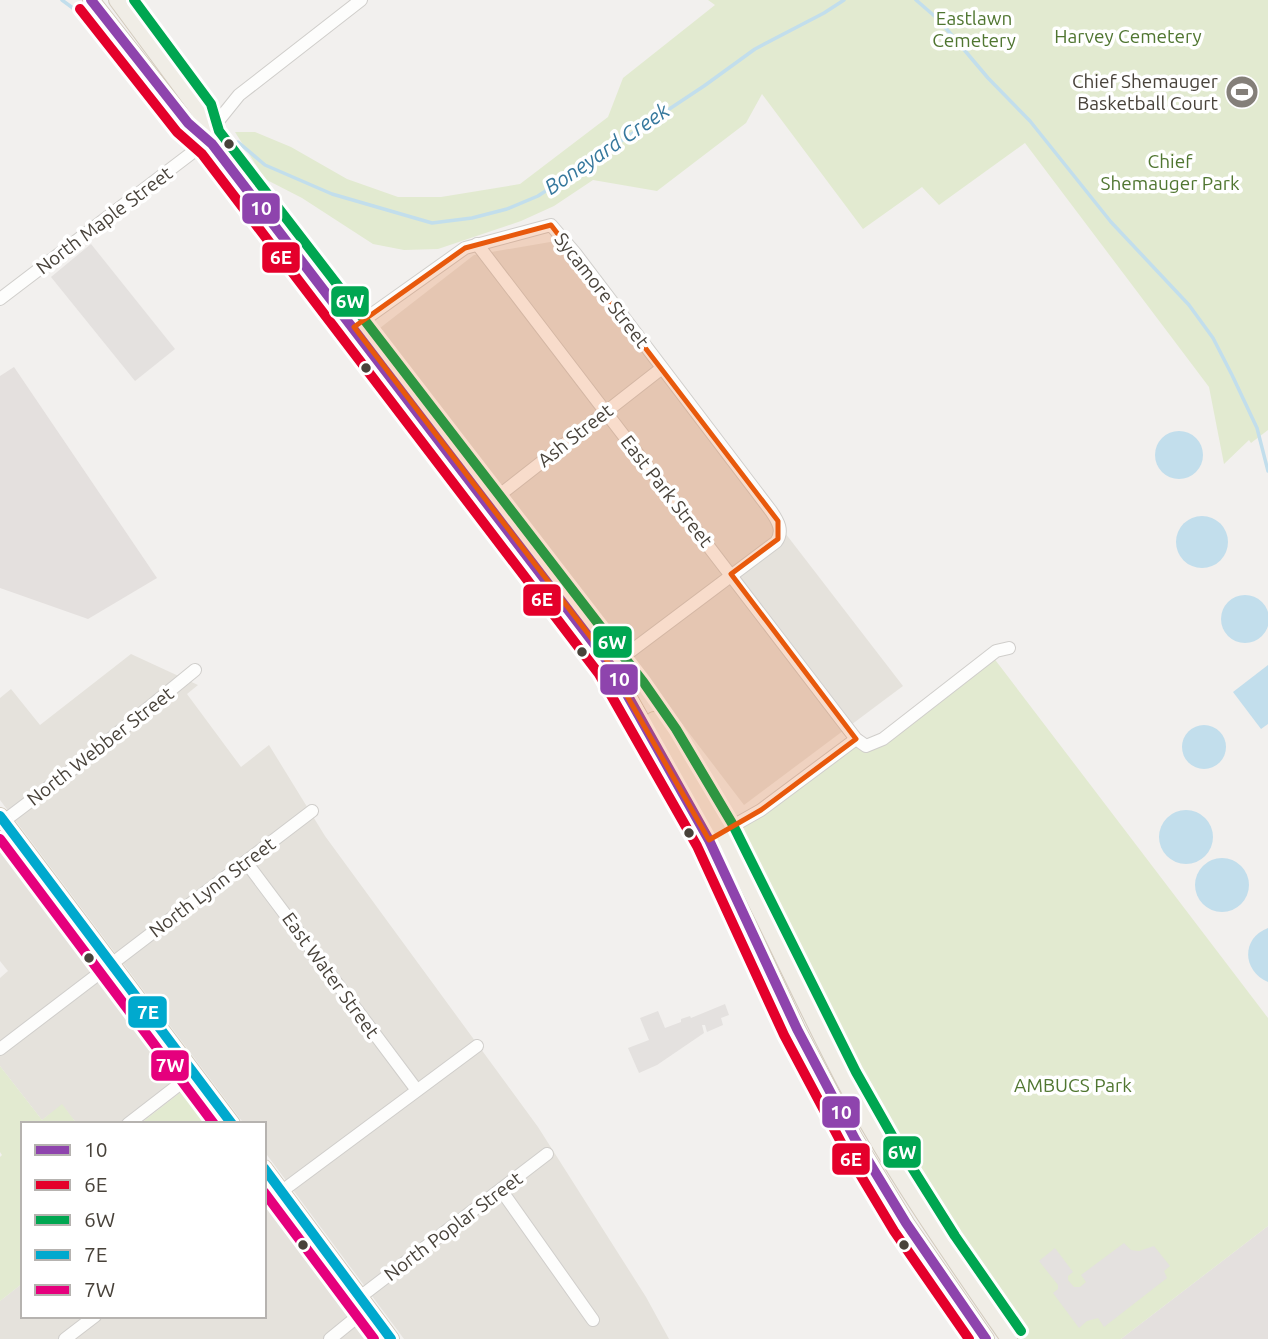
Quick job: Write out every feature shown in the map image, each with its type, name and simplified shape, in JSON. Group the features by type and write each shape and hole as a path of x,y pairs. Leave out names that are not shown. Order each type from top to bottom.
{"main road":[{"path":"91,0 188,123 206,137 611,666 715,836 874,1133 944,1245 1009,1339"},
{"path":"117,0 199,111 206,137"},
{"path":"1,821 113,963 231,1122"},
{"path":"715,836 779,994 842,1115 906,1223 986,1339"},
{"path":"271,1181 391,1339"}],"street":[{"name":"North Maple Street","path":"0,299 191,154 244,91 361,0"},
{"name":"Sycamore Street","path":"354,327 454,254 477,244 551,225 662,368"},
{"name":"East Park Street","path":"477,244 856,739"},
{"name":"Ash Street","path":"488,504 662,368"},
{"path":"611,666 780,536 778,521 662,368"},
{"path":"715,836 761,810 856,739 866,747 883,739 996,651 1009,648"},
{"name":"North Webber Street","path":"1,821 97,750 195,670"},
{"name":"North Lynn Street","path":"0,1049 312,811"},
{"name":"East Water Street","path":"246,862 416,1089"},
{"path":"271,1181 416,1089 477,1046"},
{"path":"131,1122 194,1073"},
{"name":"North Poplar Street","path":"330,1339 364,1303 547,1154"},
{"path":"500,1190 593,1320"},
{"path":"65,1339 92,1318"}],"highlighted area":[{"path":"551,225 778,521 778,539 731,574 856,739 761,810 709,840 602,652 354,327 465,248"}],"shaded area":[{"path":"556,241 661,372 903,686 744,805 380,328 474,255"},
{"path":"91,244 175,349 135,381 51,277"},
{"path":"14,367 157,578 88,619 0,588 0,376"},
{"path":"131,654 198,685 187,694 241,767 269,745 325,836 538,1127 646,1297 669,1339 404,1339 266,1154 266,1122 242,1122 0,800 0,698 11,689 40,725"},
{"path":"0,836 191,1084 143,1122 75,1122 62,1105 42,1120 0,1066 0,978 8,971 0,961"},
{"path":"725,1004 729,1015 721,1018 723,1025 707,1032 705,1025 702,1025 704,1033 657,1065 639,1073 628,1048 649,1040 640,1018 658,1011 665,1028 681,1022 681,1019 691,1018"},
{"path":"266,1185 380,1339 0,1339 0,1301 21,1285 21,1318 266,1318"},
{"path":"1268,1226 1268,1339 1121,1339"},
{"path":"1124,1243 1131,1250 1139,1251 1154,1246 1170,1266 1164,1271 1167,1278 1104,1327 1098,1318 1087,1321 1079,1328 1053,1293 1058,1289 1058,1285 1039,1261 1055,1248 1073,1272 1068,1276 1068,1280 1074,1287 1080,1287 1086,1282 1081,1275"}],"green space":[{"path":"708,0 1268,0 1268,430 1251,443 1249,440 1224,464 1209,387 1025,143 939,205 922,187 863,229 762,94 746,123 657,191 593,180 554,206 521,221 438,249 404,250 373,244 302,198 265,179 235,132 255,132 291,147 347,179 398,197 441,197 520,184 608,117 623,78 715,5"},
{"name":"AMBUCS Park","path":"993,657 1268,1018 1268,1226 1121,1339 1009,1339 907,1187 721,833 856,739 866,746"},
{"path":"0,1066 42,1120 62,1104 76,1122 21,1122 21,1285 0,1301 2,1155"},
{"path":"191,1084 216,1117 210,1122 143,1122"}],"water":[{"path":"1179,431 1196,438 1203,455 1196,472 1179,479 1162,472 1155,455 1162,438"},
{"path":"1202,516 1212,518 1220,524 1226,532 1226,552 1220,560 1212,566 1202,568 1192,566 1184,560 1178,552 1176,542 1178,532 1184,524 1192,518"},
{"path":"1245,595 1262,602 1269,619 1262,636 1245,643 1228,636 1221,619 1228,602"},
{"path":"1268,665 1268,724 1261,729 1233,692"},
{"path":"1204,725 1213,726 1220,731 1225,738 1225,756 1220,763 1213,768 1204,769 1195,768 1188,763 1183,756 1182,747 1183,738 1188,731 1195,726"},
{"path":"1186,810 1205,818 1213,837 1205,856 1186,864 1167,856 1159,837 1167,818"},
{"path":"1222,858 1241,866 1249,885 1241,904 1222,912 1203,904 1195,885 1203,866"},
{"path":"1268,928 1268,982 1253,970 1248,955 1253,939"}],"waterway":[{"name":"Boneyard Creek","path":"62,0 89,20"},
{"name":"Boneyard Creek","path":"238,142 265,165 332,194 432,223 472,218 507,209 538,196 755,49 844,0"},
{"path":"916,0 939,20 988,78 1030,121 1111,222 1189,305 1213,338 1232,375 1257,428 1268,471"}],"transit line":[{"name":"10","path":"91,0 188,123 212,144 611,666 709,840 797,1029 855,1139 906,1223 986,1339"},
{"name":"6W","path":"134,0 211,104 219,131 644,683 676,729 733,825 856,1072 894,1139 955,1236 1021,1331"},
{"name":"6E","path":"80,9 177,132 202,154 599,674 697,846 784,1035 843,1146 894,1231 969,1339"},
{"name":"7E","path":"0,816 230,1122"},
{"name":"7W","path":"0,839 212,1122"},
{"name":"7E","path":"266,1171 391,1339"},
{"name":"7W","path":"266,1195 374,1339"}],"place":[{"name":"Chief Shemauger Basketball Court","path":"1242,92"}],"park label":[{"name":"Eastlawn Cemetery","path":"974,29"},
{"name":"Harvey Cemetery","path":"1128,36"},
{"name":"Chief Shemauger Park","path":"1170,172"}]}
